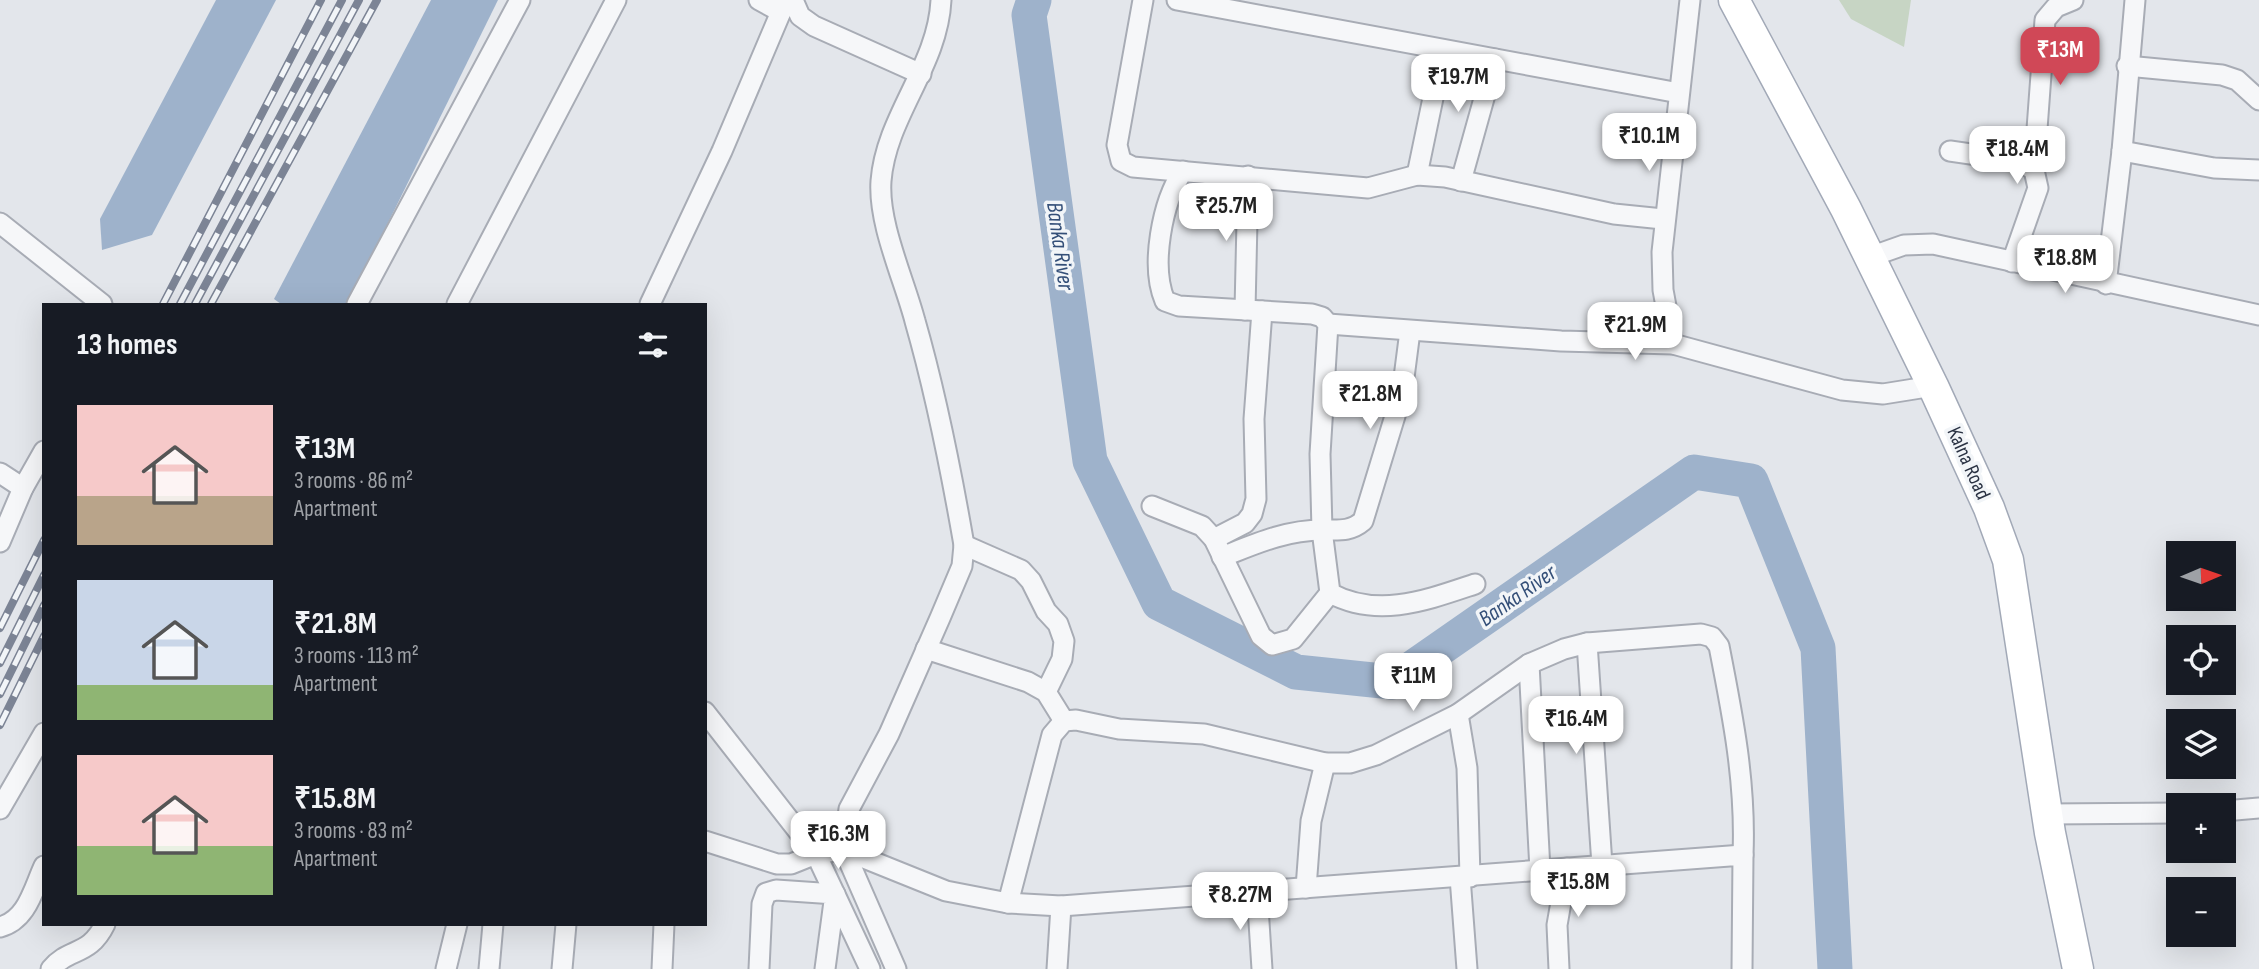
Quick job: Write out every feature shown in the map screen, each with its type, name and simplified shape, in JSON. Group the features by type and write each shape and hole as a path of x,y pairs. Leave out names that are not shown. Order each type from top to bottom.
{"main road":[{"name":"Kalna Road","path":"1734,0 1870,257 1989,508 2008,560 2047,814 2078,969"}],"street":[{"path":"358,303 520,0"},
{"path":"458,303 616,0"},
{"path":"759,0 787,4 814,26 921,74"},
{"path":"896,969 848,849 846,832 849,809 889,734 961,566 964,545 916,324 883,212 881,184 884,159 893,131 921,74 934,40 941,0"},
{"path":"1143,0 1117,145 1121,161 1133,167 1368,188 1417,175 1461,181 1614,214 1663,219"},
{"path":"1177,0 1679,93"},
{"path":"1674,344 1663,290 1663,219 1690,0"},
{"path":"2012,262 2038,188 2034,170 2045,20 2056,7 2073,0"},
{"path":"2106,284 2122,151 2127,66 2135,0"},
{"path":"650,303 787,4"},
{"path":"1417,175 1443,50"},
{"path":"1461,181 1495,59"},
{"path":"2127,66 2222,75 2237,80 2259,100"},
{"path":"1950,151 2019,161 2034,170"},
{"path":"2122,151 2214,168 2259,170"},
{"path":"1152,506 1202,526 1214,539 1261,636 1272,645 1293,639 1330,593 1322,530 1320,454 1328,324 1322,317 1312,314 1179,306 1165,301 1160,289 1160,243 1173,186 1184,171"},
{"path":"1214,539 1245,523 1252,514 1256,499 1254,310 1248,176"},
{"path":"0,223 101,303"},
{"path":"1870,257 1904,245 1933,244 2106,284 2259,315"},
{"path":"1328,324 1561,341 1674,344 1842,390 1883,394 1933,386"},
{"path":"1222,557 1294,531 1355,528 1363,521 1402,393 1410,331"},
{"path":"0,542 23,488 42,455"},
{"path":"0,472 23,488"},
{"path":"964,545 1021,570 1031,581 1046,611 1058,624 1063,641 1062,659 1046,692"},
{"path":"1330,593 1348,603 1394,607 1475,584"},
{"path":"1008,903 1052,734 1064,722 1076,720 1119,729 1204,734 1325,763 1350,763 1376,755 1458,714 1530,664 1587,643 1701,634 1712,637 1719,646 1741,758 1742,969"},
{"path":"1587,643 1602,866"},
{"path":"926,649 1028,682 1046,692 1064,722"},
{"path":"1530,664 1540,870"},
{"path":"1458,714 1466,768 1467,969"},
{"path":"707,715 816,854 870,969"},
{"path":"0,809 42,736"},
{"path":"1306,888 1311,821 1325,763"},
{"path":"2236,810 2259,808"},
{"path":"2047,814 2166,813"},
{"path":"707,842 777,864 791,864 816,854 848,849 868,861 946,891 1008,903 1061,906 1743,855"},
{"path":"1559,969 1557,925 1567,868"},
{"path":"0,927 12,924 23,912 42,870"},
{"path":"759,969 762,904 766,893 776,890 835,894"},
{"path":"1257,891 1262,969"},
{"path":"825,969 835,894"},
{"path":"1057,969 1061,906"},
{"path":"51,969 66,957 85,951 104,926"},
{"path":"446,969 457,926"},
{"path":"489,969 493,926"},
{"path":"562,969 566,926"},
{"path":"662,969 664,926"}],"green space":[{"path":"1839,0 1911,0 1904,47 1851,19"}],"water":[{"path":"216,0 276,0 152,235 102,250 100,219"},
{"path":"431,0 498,0 348,303 280,303 274,299"}],"waterway":[{"name":"Banka River","path":"1034,0 1029,15 1090,461 1159,603 1296,672 1392,682 1694,472 1751,481 1818,648 1835,969"}],"railway":[{"path":"164,303 321,0"},
{"path":"181,303 342,0"},
{"path":"196,303 359,0"},
{"path":"212,303 377,0"},
{"path":"0,628 42,544"},
{"path":"0,663 42,579"},
{"path":"0,694 42,609"},
{"path":"0,725 42,640"}]}
